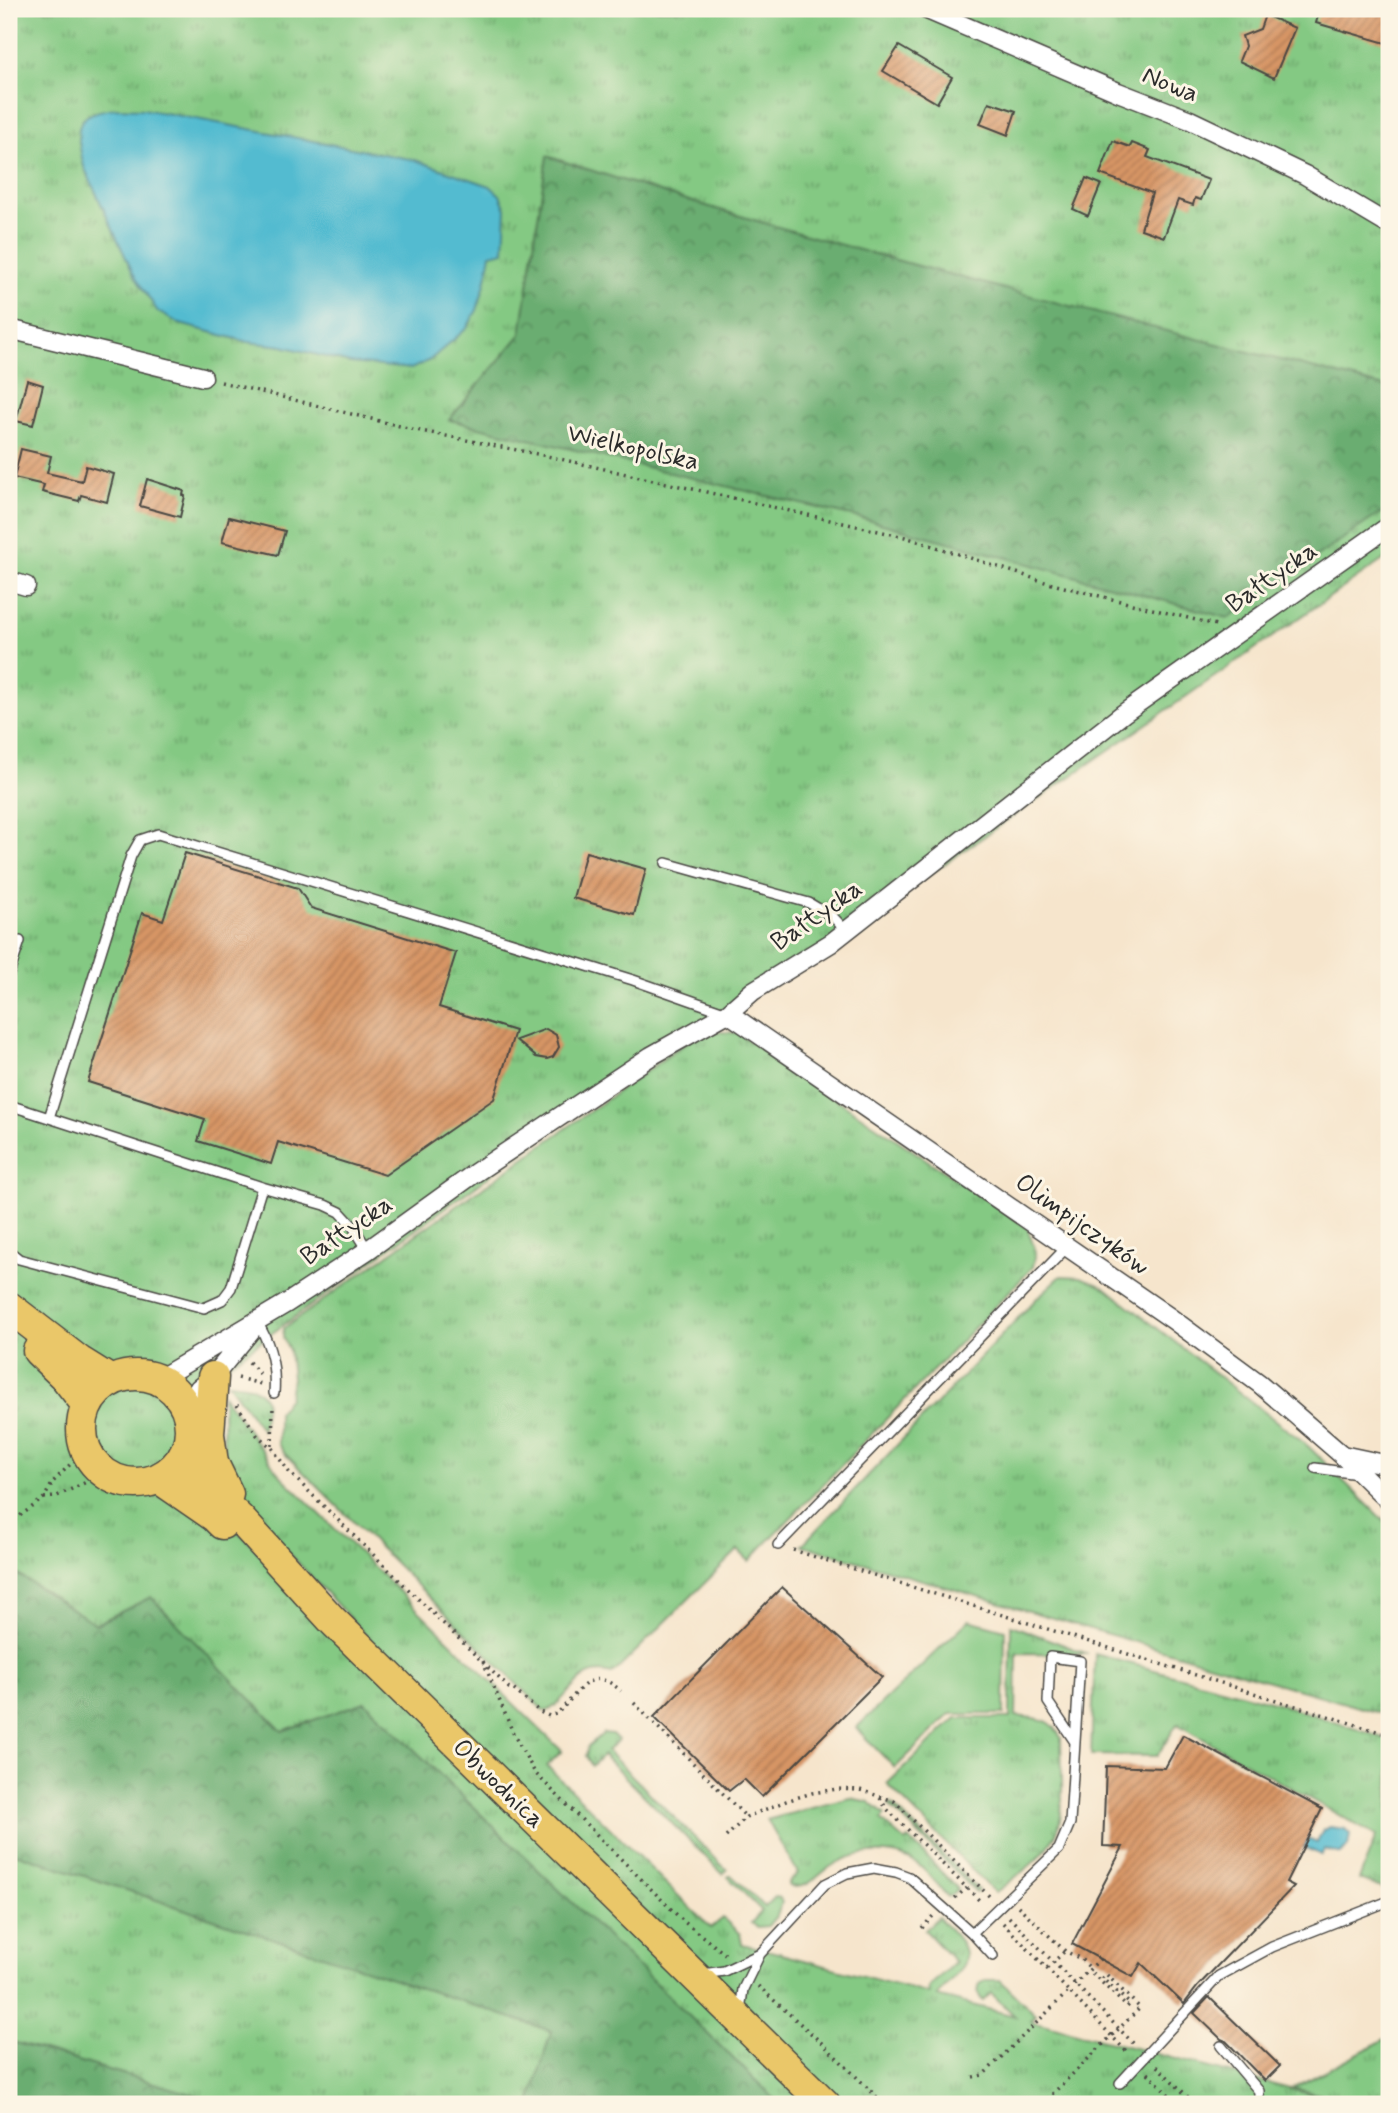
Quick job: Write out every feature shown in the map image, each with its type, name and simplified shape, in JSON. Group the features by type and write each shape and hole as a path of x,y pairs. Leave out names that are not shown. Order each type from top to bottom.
{"highway":[{"path":"9,1307 79,1361 111,1381"},
{"path":"9,1323 65,1377 87,1405"},
{"path":"126,1375 159,1379 176,1391 187,1408 190,1433 186,1452 178,1465 160,1479 131,1484 105,1473 97,1466 86,1448 82,1428 87,1405 97,1391 126,1375"},
{"path":"213,1377 209,1434 213,1464 240,1519"},
{"name":"Obwodnica","path":"186,1452 208,1489 240,1519 333,1621 825,2104"},
{"name":"Obwodnica","path":"160,1479 215,1517 269,1577 809,2104"}],"street":[{"name":"Nowa","path":"925,9 1190,120 1305,175 1389,225"},
{"path":"9,329 203,377"},
{"name":"Bałtycka","path":"159,1379 257,1322 368,1250 475,1173 650,1056 728,1013 753,991 847,932 1124,713 1389,526"},
{"name":"Olimpijczyków","path":"728,1013 1068,1246 1260,1384 1342,1455 1389,1501"},
{"name":"Bałtycka","path":"187,1408 199,1388 213,1377 257,1322"},
{"path":"1342,1455 1389,1465"}],"lane":[{"path":"49,1118 131,856 140,840 158,834 620,976 728,1013"},
{"path":"666,863 809,903 834,918 847,932"},
{"path":"9,974 20,941"},
{"path":"9,1105 325,1205 341,1212 368,1250"},
{"path":"9,1251 19,1259 204,1308 222,1300 231,1288 262,1187"},
{"path":"778,1545 1068,1246"},
{"path":"257,1322 268,1339 271,1350 275,1377 274,1393"},
{"path":"1315,1468 1362,1475"},
{"path":"972,1933 1059,1849 1070,1823 1075,1742 1080,1661 1050,1657 1048,1702 1075,1742"},
{"path":"739,2021 743,1989 760,1954 825,1884 847,1873 874,1868 896,1871 909,1877 972,1933 993,1956"},
{"path":"1120,2082 1220,1976 1272,1947 1389,1901"},
{"path":"694,1976 724,1971 760,1954"},
{"path":"1221,2046 1259,2091 1259,2098 1252,2104"}],"path":[{"name":"Wielkopolska","path":"203,377 416,430 547,456 905,537 1048,583 1241,632"},
{"path":"213,1377 252,1381 274,1393 271,1417 272,1448"},
{"path":"235,1403 257,1435 272,1448 289,1472 509,1688 540,1713 549,1716 562,1708 594,1679 603,1678 621,1691"},
{"path":"9,1524 44,1498 53,1482 86,1448"},
{"path":"44,1498 55,1497 105,1473"},
{"path":"778,1545 1389,1735"},
{"path":"483,1661 522,1752 544,1783 683,1921 724,1952"},
{"path":"634,1703 746,1817"},
{"path":"726,1837 746,1817 812,1793 837,1789 860,1790 894,1801 992,1899"},
{"path":"880,1798 886,1808 984,1904"},
{"path":"951,1901 967,1888"},
{"path":"1009,1898 1065,1951 1081,1959 1127,2007 1130,2004 1102,1978 1106,1974 1140,2008 1042,2104"},
{"path":"922,1928 934,1915"},
{"path":"1009,1916 1074,1985 1195,2104"},
{"path":"1003,1923 1178,2104"},
{"path":"1047,1968 1065,1951"},
{"path":"973,2077 983,2075 1100,1959"},
{"path":"758,1986 884,2104"}],"green space":[{"path":"9,9 1389,9 1389,556 528,1148 170,1407 175,1421 175,1434 174,1441 163,1459 637,1916 385,1656 247,1508 224,1471 223,1395 279,1474 562,1751 547,1766 711,1928 723,1918 740,1934 742,1944 929,1994 928,1988 955,1962 925,1930 938,1917 960,1941 965,1955 960,1970 937,1996 1015,2016 991,1993 983,2001 979,1995 980,1984 987,1980 1000,1980 1036,2015 1031,2021 1347,2104 9,2104"},
{"path":"547,156 860,250 1389,388 1389,509 1228,618 864,519 449,420 521,334"},
{"path":"709,1031 737,1033 1027,1227 1036,1253 1033,1267 749,1561 738,1550 617,1670 612,1674 591,1673 556,1705 548,1711 543,1710 278,1444 278,1412 289,1397 292,1378 289,1350 283,1337 284,1328 695,1037"},
{"path":"1061,1276 1081,1277 1106,1288 1308,1446 1389,1526 1389,1716 802,1545"},
{"path":"228,1383 250,1386 262,1395 266,1401 262,1430"},
{"path":"9,1569 96,1624 151,1597 282,1731 365,1702 780,2104 530,2104 551,2031 9,1851"},
{"path":"969,1620 1005,1630 1004,1714 950,1714 895,1768 856,1728"},
{"path":"1011,1625 1088,1654 1017,1653 1016,1716 1048,1722 1061,1738 1061,1816 1050,1844 1028,1867 995,1893 887,1784 956,1718 1010,1718"},
{"path":"1095,1654 1281,1704 1389,1740 1389,1891 1359,1880 1376,1836 1177,1724 1157,1756 1091,1755"},
{"path":"604,1733 612,1734 618,1740 607,1751 727,1870 723,1874 603,1755 592,1766 586,1756 588,1746"},
{"path":"850,1798 869,1802 885,1815 881,1820 906,1842 909,1839 958,1889 948,1897 926,1871 911,1861 887,1853 848,1858 805,1885 789,1886 798,1873 767,1820"},
{"path":"891,1803 978,1890 976,1892 889,1805"},
{"path":"731,1875 765,1907 775,1897 780,1898 782,1903 777,1915 768,1926 758,1927 751,1923 762,1911 728,1877"},
{"path":"1389,2037 1389,2104 1357,2104 1293,2088"},
{"path":"9,2041 226,2104 9,2104"}],"water":[{"path":"143,109 415,160 490,186 500,195 506,209 504,251 491,254 477,310 467,328 430,360 411,369 350,363 282,346 248,342 180,324 158,312 133,273 84,167 81,153 79,132 84,118 102,110"},
{"path":"1330,1827 1345,1829 1350,1834 1348,1846 1341,1854 1325,1849 1321,1855 1304,1847 1308,1839 1317,1843 1323,1830"}],"building":[{"path":"1320,9 1375,9 1389,13 1389,44 1316,23"},
{"path":"1265,15 1295,28 1274,78 1239,61 1245,46 1242,36 1260,29"},
{"path":"899,46 952,77 937,103 883,71"},
{"path":"989,102 1016,111 1008,135 980,124"},
{"path":"1113,141 1130,147 1132,143 1150,150 1147,157 1209,180 1201,200 1195,198 1193,205 1178,200 1164,237 1141,229 1152,193 1100,174"},
{"path":"1086,178 1101,184 1088,216 1073,209"},
{"path":"27,380 43,385 33,425 16,421"},
{"path":"21,449 51,456 47,473 82,481 86,466 114,474 107,502 81,495 79,501 42,492 44,485 14,478"},
{"path":"147,479 184,491 180,517 140,506"},
{"path":"229,517 285,531 278,555 222,542"},
{"path":"586,852 646,869 634,915 573,898"},
{"path":"185,853 298,888 311,908 456,953 439,1007 515,1031 494,1099 385,1175 278,1142 271,1164 198,1141 205,1119 88,1082 142,913 163,920"},
{"path":"546,1029 556,1035 559,1047 553,1057 536,1057 516,1040"},
{"path":"782,1587 882,1677 762,1797 744,1779 729,1791 654,1717"},
{"path":"1183,1735 1322,1809 1286,1882 1294,1886 1184,2004 1141,1963 1133,1977 1072,1944 1123,1847 1103,1846 1106,1766 1165,1768"},
{"path":"1209,1997 1280,2066 1265,2081 1194,2013"}]}
